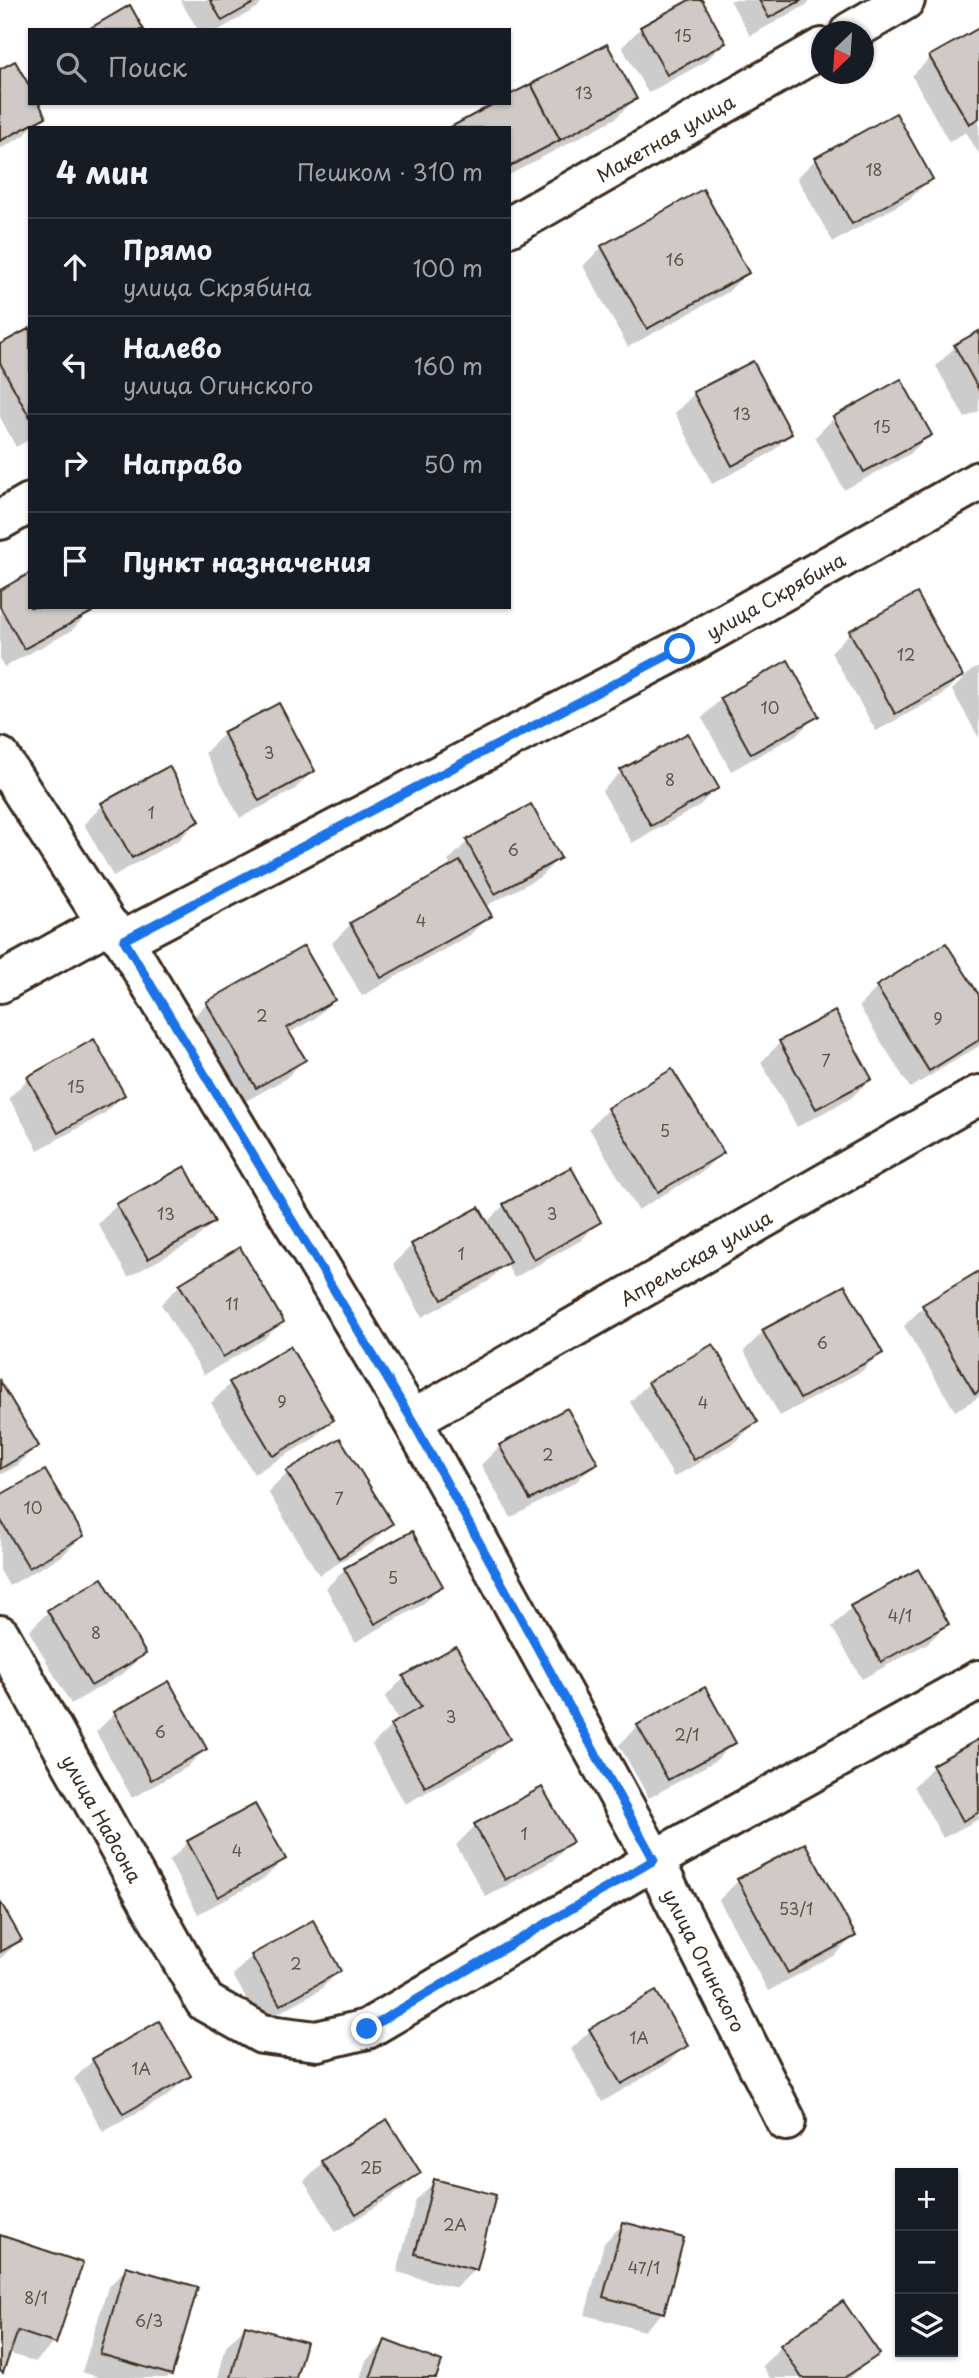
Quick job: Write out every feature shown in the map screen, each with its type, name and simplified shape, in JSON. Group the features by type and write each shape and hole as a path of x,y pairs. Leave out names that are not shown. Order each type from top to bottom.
{"street":[{"path":"869,21 905,0"},
{"name":"Макетная улица","path":"511,226 811,54"},
{"name":"улица Скрябина","path":"0,983 116,932 680,649 979,481"},
{"path":"0,520 28,504"},
{"name":"улица Огинского","path":"0,757 116,932 412,1420 654,1860 786,2121"},
{"name":"Апрельская улица","path":"412,1420 979,1095"},
{"name":"улица Надсона","path":"0,1635 205,2002 262,2034 317,2041 367,2029 654,1860"},
{"path":"654,1860 979,1680"}],"building":[{"path":"210,0 259,0 222,21"},
{"path":"689,0 702,0 726,43 667,75 640,27"},
{"path":"759,0 802,0 769,18"},
{"path":"130,5 143,28 90,28"},
{"path":"979,28 979,118 969,124 929,56"},
{"path":"607,44 637,99 560,140 531,84"},
{"path":"15,61 28,84 28,105 40,105 46,117 0,141 0,69"},
{"path":"531,84 560,140 511,166 511,126 453,126 491,105 511,105 511,94"},
{"path":"896,113 933,179 852,224 815,158"},
{"path":"703,189 749,273 647,329 601,246"},
{"path":"28,329 28,414 0,363 0,344"},
{"path":"979,331 979,390 954,345"},
{"path":"753,361 792,434 732,466 693,392"},
{"path":"901,379 932,435 864,472 833,417"},
{"path":"28,574 28,609 90,609 92,612 24,649 0,607 0,590"},
{"path":"917,593 963,676 895,714 849,631"},
{"path":"788,660 819,716 751,754 720,698"},
{"path":"279,703 315,771 259,801 223,732"},
{"path":"688,733 719,788 651,826 620,770"},
{"path":"169,766 200,821 132,858 101,803"},
{"path":"531,804 561,858 495,894 466,840"},
{"path":"460,861 492,916 381,978 350,923"},
{"path":"946,943 979,995 979,1040 929,1071 876,986"},
{"path":"304,946 335,1000 287,1028 306,1060 256,1088 206,1002"},
{"path":"835,1011 872,1079 816,1109 779,1041"},
{"path":"94,1039 125,1095 58,1133 27,1077"},
{"path":"672,1069 724,1153 658,1192 607,1108"},
{"path":"185,1166 215,1222 148,1259 116,1204"},
{"path":"571,1167 601,1222 534,1260 503,1204"},
{"path":"479,1207 510,1262 442,1300 411,1244"},
{"path":"240,1247 284,1322 223,1357 179,1284"},
{"path":"979,1271 979,1391 975,1394 922,1305"},
{"path":"845,1285 883,1353 800,1399 762,1330"},
{"path":"713,1344 758,1422 694,1460 648,1382"},
{"path":"290,1346 334,1420 273,1456 229,1382"},
{"path":"0,1381 39,1446 0,1469"},
{"path":"567,1408 598,1463 530,1500 499,1445"},
{"path":"340,1438 393,1524 339,1558 286,1471"},
{"path":"45,1470 84,1536 29,1568 0,1519 0,1495"},
{"path":"412,1531 443,1586 375,1624 344,1568"},
{"path":"918,1569 949,1624 881,1662 850,1606"},
{"path":"102,1578 146,1654 91,1686 47,1610"},
{"path":"456,1646 510,1739 425,1787 390,1725 421,1707 403,1676"},
{"path":"169,1681 207,1749 151,1780 114,1712"},
{"path":"705,1687 736,1743 668,1780 637,1725"},
{"path":"979,1739 979,1812 963,1821 932,1765"},
{"path":"542,1787 573,1842 505,1880 474,1824"},
{"path":"255,1804 286,1859 218,1897 187,1841"},
{"path":"805,1843 856,1936 788,1973 737,1879"},
{"path":"0,1901 22,1940 0,1952"},
{"path":"313,1920 341,1971 280,2005 251,1955"},
{"path":"656,1991 688,2046 621,2084 589,2029"},
{"path":"159,2021 191,2076 123,2114 92,2059"},
{"path":"387,2119 421,2173 356,2214 321,2161"},
{"path":"434,2179 496,2195 477,2270 415,2254"},
{"path":"623,2222 684,2238 664,2313 603,2297"},
{"path":"0,2235 83,2263 56,2344 18,2331 3,2373 0,2371"},
{"path":"126,2266 198,2287 172,2375 100,2354"},
{"path":"843,2301 880,2354 844,2378 802,2378 780,2345"},
{"path":"245,2325 306,2342 296,2378 231,2378"},
{"path":"385,2340 442,2362 436,2378 370,2378"}],"route":[{"path":"367,2029 654,1860 412,1420 124,940 680,649"}]}
